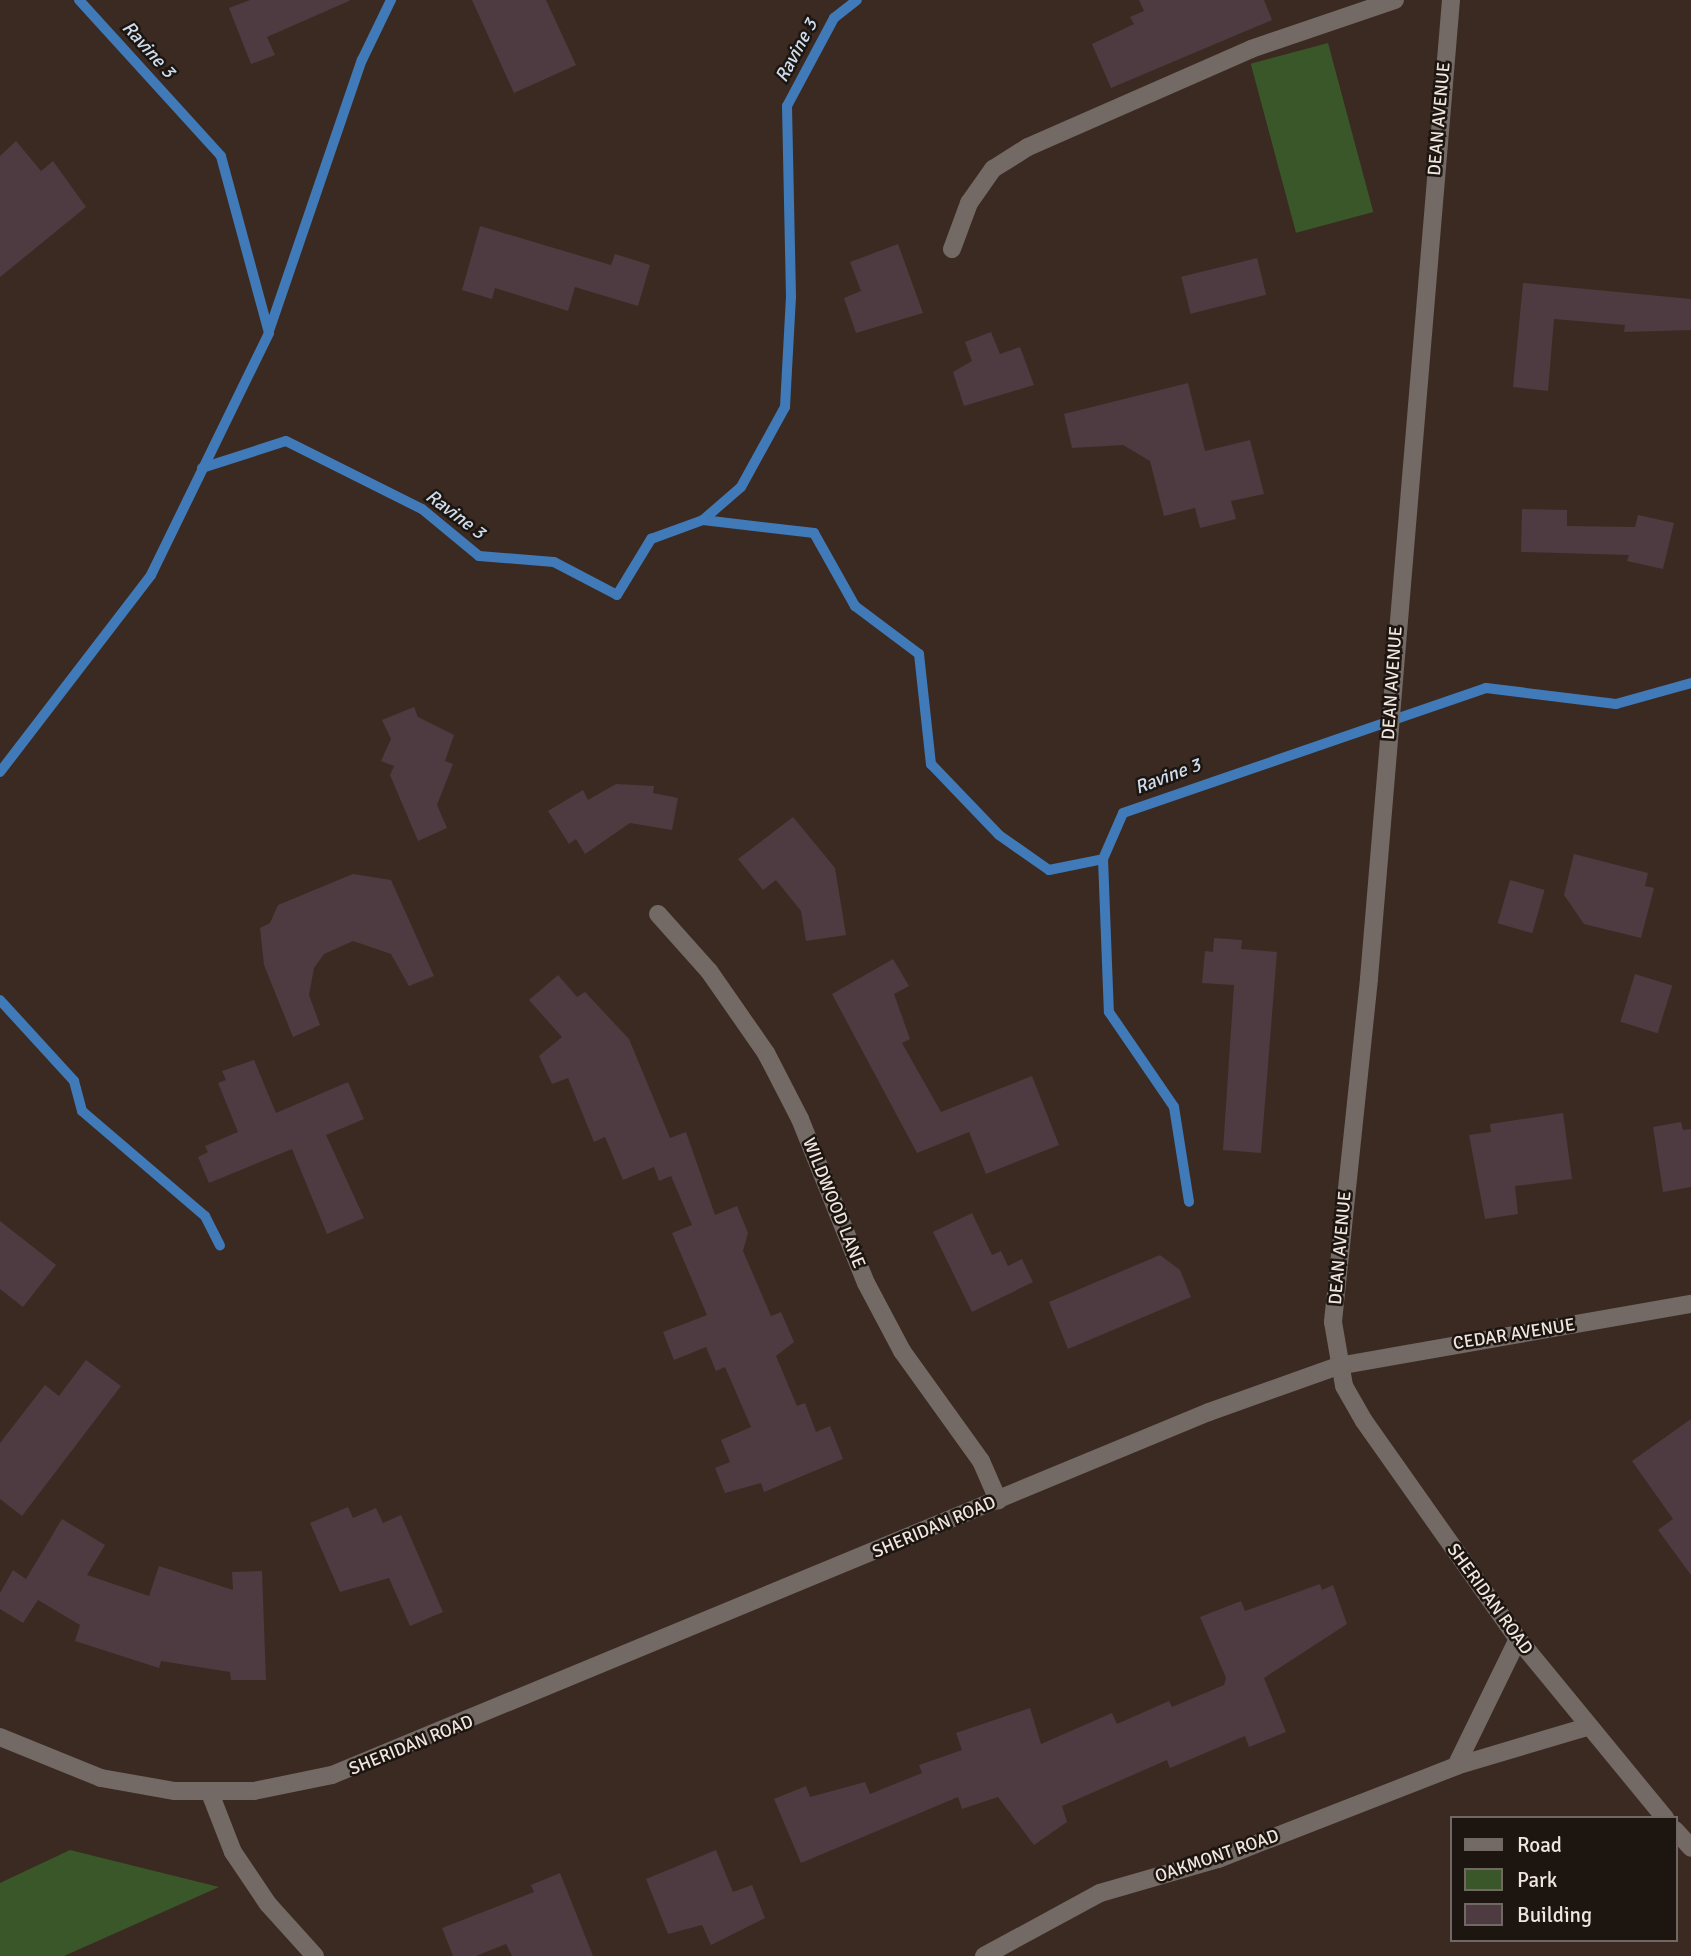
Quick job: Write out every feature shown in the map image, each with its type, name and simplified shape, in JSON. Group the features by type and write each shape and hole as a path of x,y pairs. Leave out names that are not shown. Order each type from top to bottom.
{"street":[{"path":"951,249 969,203 993,169 1028,147 1251,49 1395,0"},
{"name":"DEAN AVENUE","path":"1338,1366 1333,1322 1369,979 1403,534 1451,0"},
{"name":"WILDWOOD LANE","path":"657,914 709,971 766,1053 866,1283 902,1351 981,1461 998,1500"},
{"name":"CEDAR AVENUE","path":"1338,1366 1691,1304"},
{"name":"SHERIDAN ROAD","path":"0,1737 101,1778 210,1793 254,1791 371,1763 998,1500 1338,1366 1364,1421 1518,1639 1587,1727 1663,1816"},
{"path":"1456,1766 1518,1639"},
{"name":"OAKMONT ROAD","path":"984,1956 1101,1893 1218,1859 1456,1766 1587,1727"},
{"path":"210,1793 233,1852 268,1904 315,1956"},
{"path":"1677,1832 1691,1848"}],"green space":[{"path":"1328,43 1373,212 1296,233 1251,64"},
{"path":"70,1850 219,1887 64,1956 0,1956 0,1883"}],"building":[{"path":"250,0 349,1 267,37 275,55 251,64 229,8"},
{"path":"472,0 546,0 576,65 514,93"},
{"path":"1139,0 1264,0 1272,20 1111,88 1092,44 1134,24 1130,17 1144,11"},
{"path":"16,141 41,171 53,161 86,207 0,277 0,156"},
{"path":"480,226 611,265 615,254 650,265 638,306 575,287 568,311 495,288 492,299 462,290"},
{"path":"898,244 923,313 856,333 844,298 861,291 850,262"},
{"path":"1257,258 1266,295 1191,314 1181,277"},
{"path":"1523,283 1691,299 1691,330 1624,332 1625,325 1554,319 1548,391 1513,387"},
{"path":"991,332 1000,354 1020,347 1034,385 964,406 953,372 972,361 965,342"},
{"path":"1188,383 1205,451 1250,440 1264,494 1231,501 1236,519 1200,528 1195,508 1164,516 1150,461 1123,445 1072,448 1064,414"},
{"path":"1522,509 1567,510 1567,526 1635,527 1638,515 1674,523 1663,569 1627,561 1629,555 1521,552"},
{"path":"414,707 418,717 454,735 445,761 453,764 437,805 447,828 418,841 390,775 394,766 381,761 391,739 382,720"},
{"path":"616,784 654,786 653,793 678,798 672,830 630,823 585,854 576,839 569,844 548,811 583,790 588,800"},
{"path":"793,817 835,868 846,935 806,941 801,911 776,880 763,890 738,859"},
{"path":"1574,854 1648,873 1645,886 1654,888 1641,938 1584,924 1564,895"},
{"path":"353,874 391,880 434,976 409,986 391,954 353,941 324,954 314,968 309,995 320,1025 293,1037 264,965 260,928 270,923 278,905"},
{"path":"1510,880 1545,890 1532,933 1498,923"},
{"path":"1214,938 1242,940 1241,949 1277,952 1261,1153 1223,1150 1234,985 1202,983 1205,951 1213,952"},
{"path":"893,959 909,986 894,994 910,1039 902,1043 941,1112 1032,1076 1059,1145 986,1174 969,1132 917,1153 832,994"},
{"path":"1635,974 1672,985 1658,1033 1620,1022"},
{"path":"558,975 577,997 585,992 629,1039 670,1138 686,1132 715,1215 737,1206 748,1233 743,1251 771,1316 781,1312 794,1342 776,1356 797,1406 805,1403 816,1432 830,1426 843,1459 764,1492 761,1483 725,1493 715,1468 730,1462 721,1440 751,1427 725,1367 716,1371 706,1347 674,1360 663,1332 707,1315 672,1233 692,1225 671,1176 659,1181 654,1167 623,1180 605,1137 594,1142 568,1078 552,1084 539,1056 562,1037 529,1000"},
{"path":"254,1060 276,1113 348,1082 364,1119 326,1135 364,1218 327,1234 292,1149 209,1183 198,1157 208,1152 205,1146 238,1132 218,1083 226,1080 222,1071"},
{"path":"1563,1113 1572,1179 1515,1186 1518,1214 1485,1219 1469,1135 1491,1132 1490,1124"},
{"path":"1681,1122 1683,1130 1691,1129 1691,1187 1663,1192 1653,1127"},
{"path":"972,1213 992,1255 1001,1251 1008,1266 1022,1259 1033,1282 972,1312 933,1232"},
{"path":"0,1221 56,1265 23,1307 0,1289"},
{"path":"1160,1255 1180,1270 1191,1297 1068,1349 1049,1302"},
{"path":"86,1360 121,1386 22,1516 0,1499 0,1443 45,1385 59,1396"},
{"path":"1691,1419 1691,1575 1658,1530 1673,1519 1632,1461"},
{"path":"348,1507 353,1518 376,1508 383,1523 401,1515 443,1612 410,1626 389,1578 340,1592 310,1523"},
{"path":"62,1519 105,1545 87,1575 149,1596 159,1566 233,1590 232,1572 262,1571 266,1680 231,1680 230,1672 161,1661 159,1668 75,1641 80,1625 38,1600 23,1623 0,1609 0,1593 13,1570 26,1579"},
{"path":"1320,1584 1322,1590 1333,1585 1347,1624 1264,1678 1286,1732 1249,1747 1245,1736 1170,1768 1167,1760 1062,1806 1067,1822 1034,1845 998,1797 962,1809 958,1797 801,1863 774,1799 806,1786 810,1797 865,1782 870,1794 922,1773 919,1765 962,1750 956,1733 1030,1708 1041,1744 1112,1713 1117,1724 1169,1701 1172,1707 1224,1685 1226,1678 1200,1617 1241,1601 1245,1611"},
{"path":"716,1850 733,1892 752,1885 765,1918 711,1945 702,1925 668,1934 646,1879"},
{"path":"560,1873 593,1956 512,1956 506,1944 476,1956 453,1956 442,1928 534,1892 531,1885"}],"waterway":[{"name":"Ravine 3","path":"0,772 151,575 269,333 221,156 79,0"},
{"path":"269,331 362,60 391,0"},
{"name":"Ravine 3","path":"202,468 286,441 422,509 479,556 554,562 617,595 651,539 703,520 741,487 785,407 791,297 787,106 834,18 857,0"},
{"name":"Ravine 3","path":"703,520 814,533 855,606 919,654 931,764 999,835 1049,870 1103,859 1123,813 1486,688 1616,704 1691,683"},
{"path":"1103,859 1109,1012 1174,1107 1189,1202"},
{"path":"0,1000 74,1081 82,1111 205,1216 220,1245"}]}
